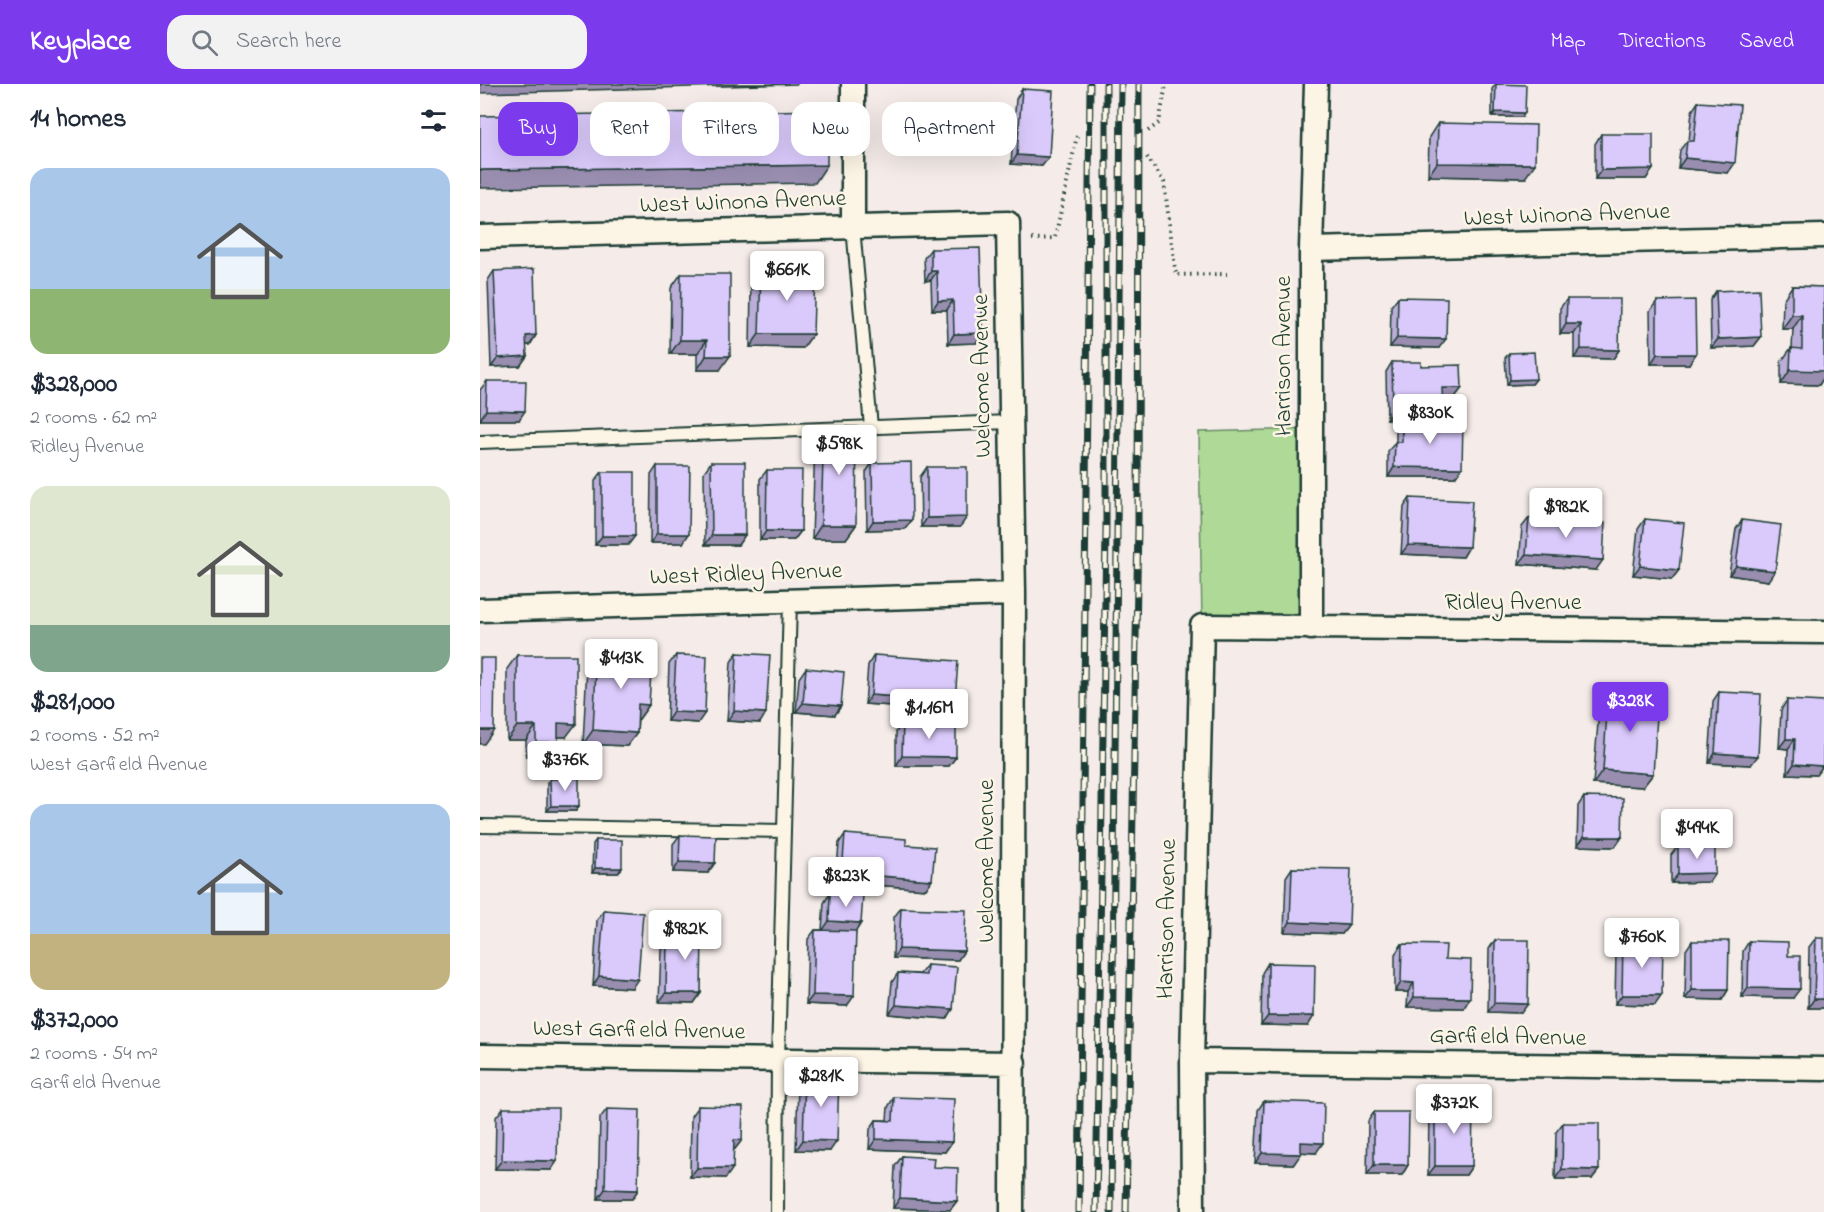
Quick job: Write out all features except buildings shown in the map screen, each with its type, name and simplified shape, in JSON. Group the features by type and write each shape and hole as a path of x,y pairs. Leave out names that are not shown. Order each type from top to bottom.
{"street":[{"path":"853,84 853,227"},
{"name":"Harrison Avenue","path":"1311,628 1311,249 1316,84"},
{"name":"West Winona Avenue","path":"480,237 853,227 1008,231"},
{"name":"Welcome Avenue","path":"1008,231 1014,594 1012,1212"},
{"name":"West Winona Avenue","path":"1311,249 1824,236"},
{"name":"West Ridley Avenue","path":"480,610 1014,594"},
{"name":"Harrison Avenue","path":"1193,1212 1192,1061 1202,626"},
{"name":"Ridley Avenue","path":"1202,626 1824,632"},
{"name":"West Garfield Avenue","path":"480,1056 1014,1063"},
{"name":"Garfield Avenue","path":"1192,1061 1824,1069"}],"lane":[{"path":"853,227 871,427"},
{"path":"480,442 1010,422"},
{"path":"777,1212 778,1060 790,601"},
{"path":"480,826 784,831"}],"path":[{"path":"1148,131 1159,123 1166,84"},
{"path":"1008,231 1055,238 1077,135"},
{"path":"1147,157 1164,182 1176,275 1227,274"}],"green space":[{"path":"1311,429 1311,628 1202,626 1199,432"}],"railway":[{"path":"1079,1212 1090,84"},
{"path":"1096,1212 1106,528 1106,84"},
{"path":"1111,1212 1121,84"},
{"path":"1126,1212 1138,525 1139,84"}]}
